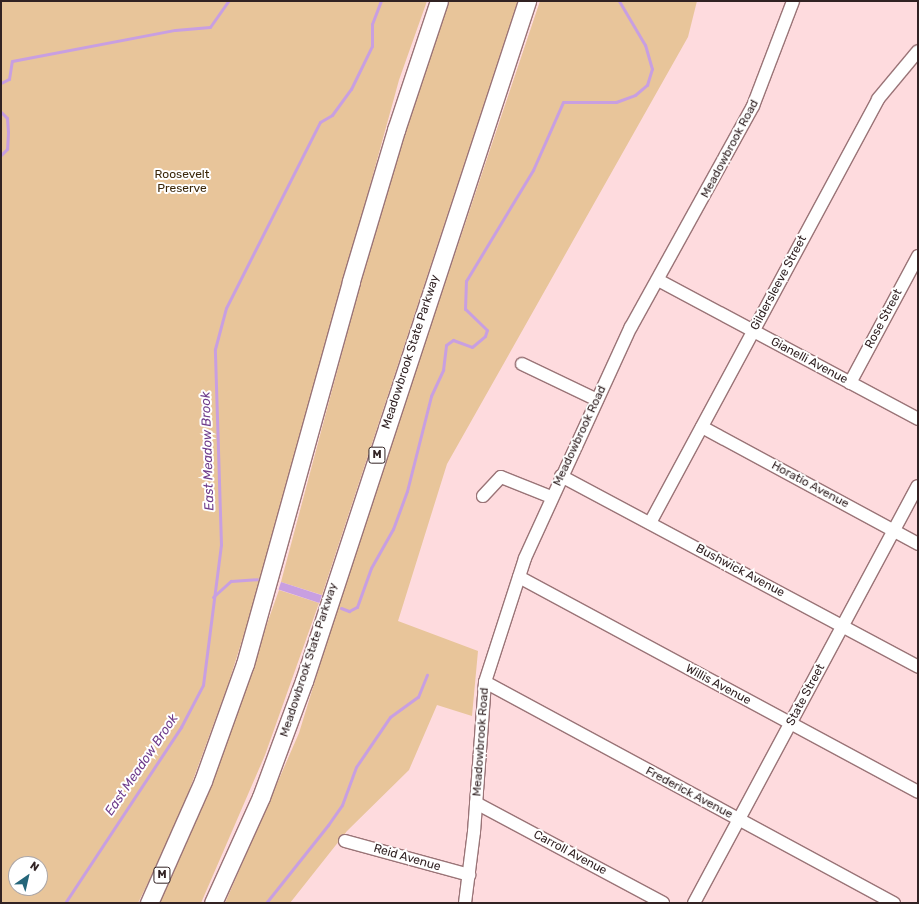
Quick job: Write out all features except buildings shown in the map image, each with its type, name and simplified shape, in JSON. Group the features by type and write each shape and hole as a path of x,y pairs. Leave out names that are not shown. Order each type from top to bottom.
{"highway":[{"name":"M","path":"149,903 203,781 245,664 360,251 439,1"},
{"name":"Meadowbrook State Parkway","path":"213,903 261,797 301,687 527,1"}],"street":[{"name":"Meadowbrook Road","path":"465,903 476,803 485,682 519,577 551,497 597,400 658,280 753,106 793,1"},
{"name":"Gildersleeve Street","path":"650,523 878,98 918,50"},
{"name":"Rose Street","path":"850,383 918,256"},
{"name":"Gianelli Avenue","path":"658,280 918,420"},
{"path":"522,364 597,400"},
{"name":"Horatio Avenue","path":"702,427 918,544"},
{"name":"Bushwick Avenue","path":"561,476 918,667"},
{"path":"483,496 501,477 551,497"},
{"name":"State Street","path":"694,903 918,486"},
{"name":"Willis Avenue","path":"519,577 918,792"},
{"name":"Frederick Avenue","path":"485,682 894,903"},
{"name":"Carroll Avenue","path":"476,803 663,903"},
{"name":"Reid Avenue","path":"345,841 469,875"}],"green space":[{"name":"Roosevelt Preserve","path":"1,1 427,1 399,80 267,561 228,685 175,829 138,903 1,903"},
{"path":"448,1 518,1 322,595 281,582 381,206"},
{"path":"540,1 697,1 688,37 447,464 398,621 478,651 472,716 437,705 409,770 347,831 290,903 225,903 299,733 351,563"},
{"path":"279,590 319,603 265,755 201,903 159,903 203,804"}],"shaded area":[{"path":"281,582 322,595 319,603 279,590"}],"waterway":[{"path":"1,83 9,79 12,61 175,30 210,27 228,1"},
{"name":"East Meadow Brook","path":"65,903 181,727 203,685 221,545 215,349 226,308 320,122 332,115 351,89 372,46 372,24 381,1"},
{"path":"341,608 349,611 357,607 371,568 393,529 407,491 431,396 443,370 446,345 453,340 472,347 485,336 487,330 465,309 466,281 533,170 563,102 616,102 635,95 647,85 652,69 645,45 619,1"},
{"path":"1,112 7,118 8,132 7,149 1,155"},
{"path":"213,597 231,581 257,579"},
{"path":"266,903 342,805 356,767 390,717 418,697 427,675"}]}
